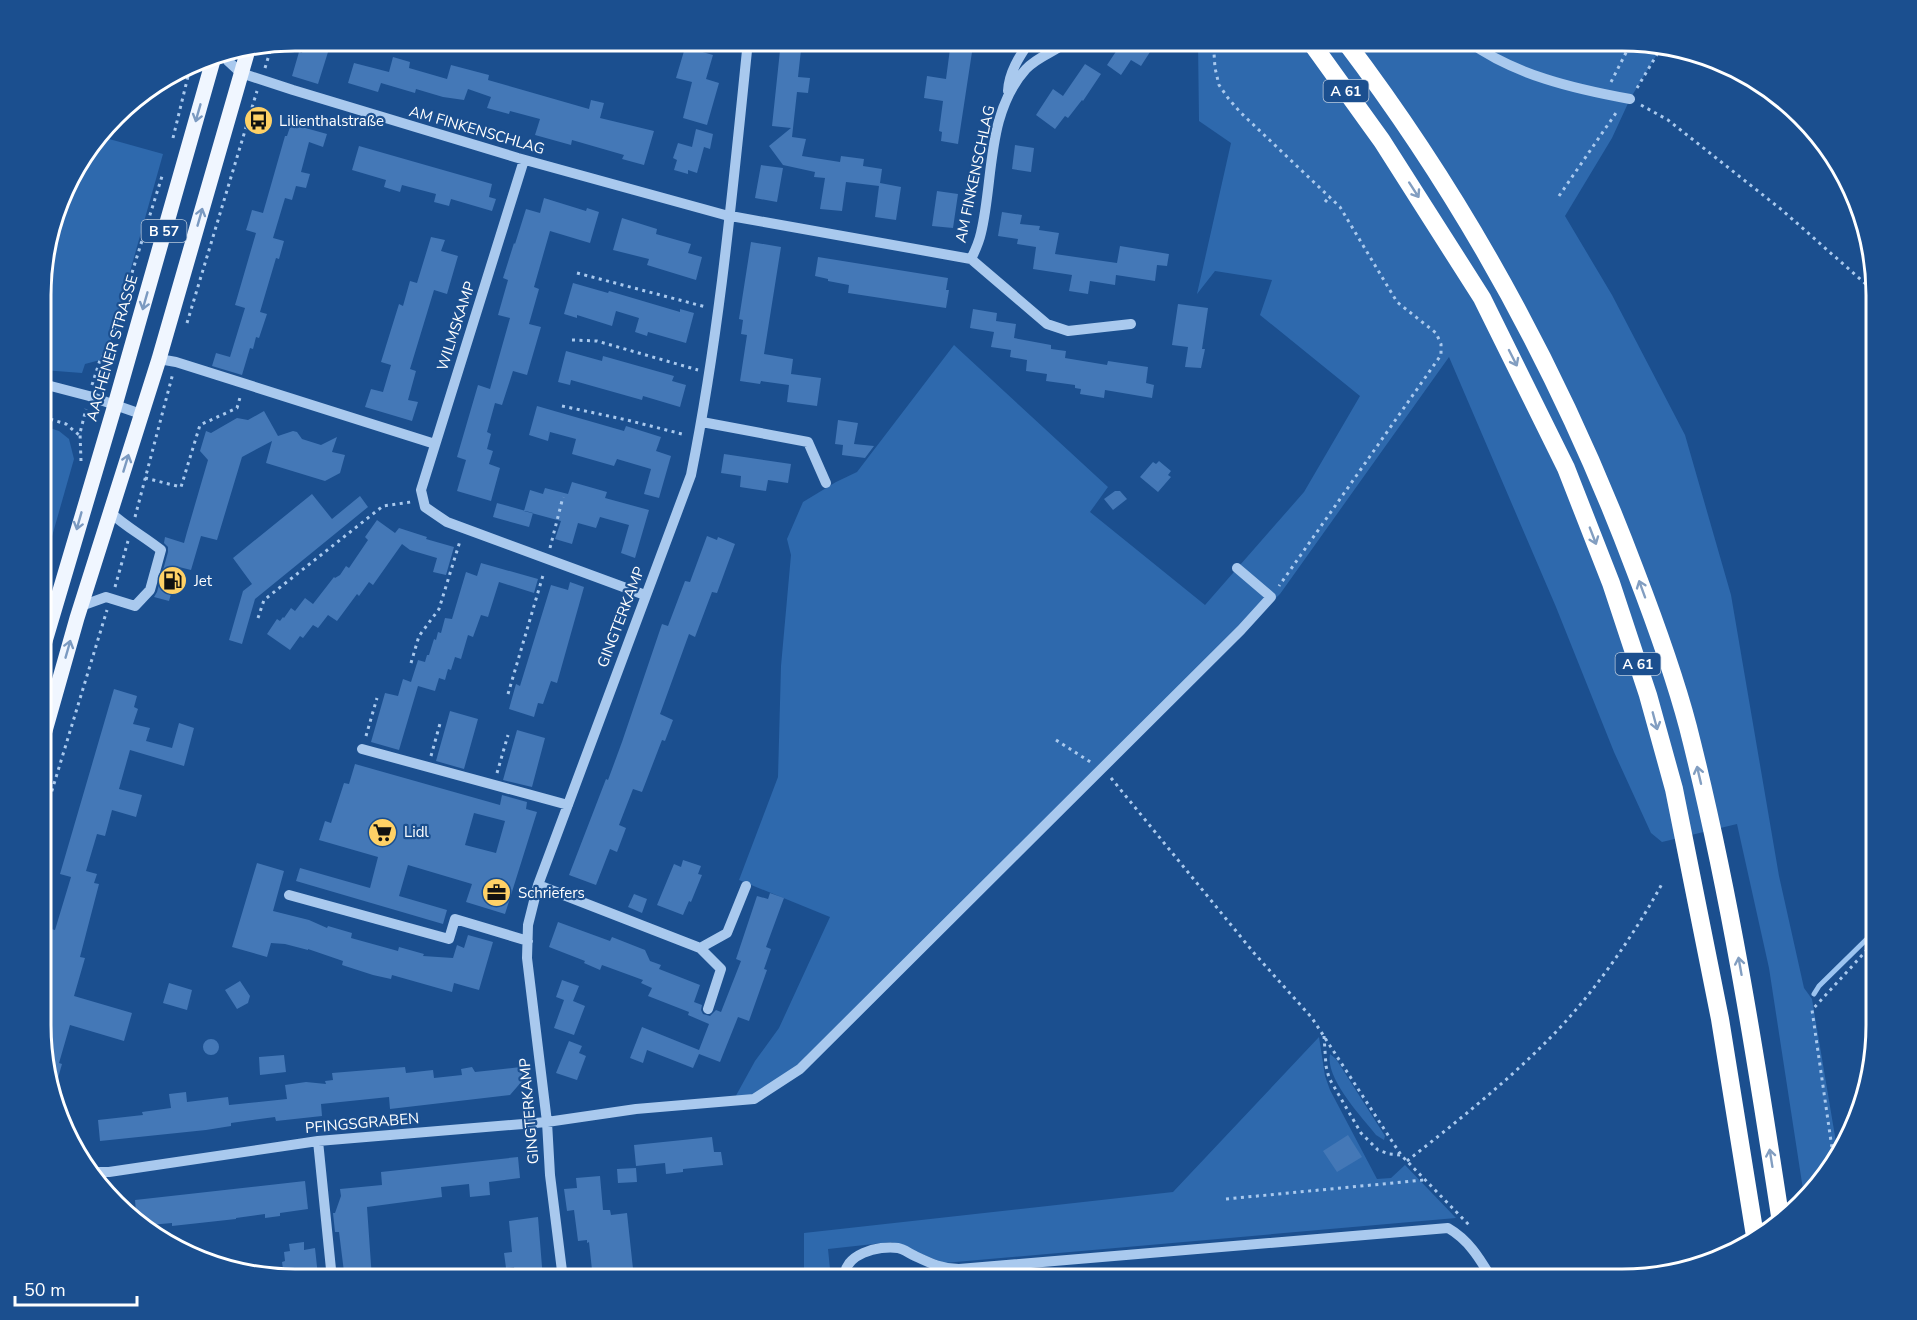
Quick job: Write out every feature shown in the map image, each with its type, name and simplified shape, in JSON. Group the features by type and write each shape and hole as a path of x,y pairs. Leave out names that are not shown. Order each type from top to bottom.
{"highway":[{"name":"A 61","path":"1317,51 1382,141 1482,298 1566,468 1611,583 1648,695 1674,789 1720,1019 1754,1230"},
{"name":"A 61","path":"1351,51 1413,135 1465,216 1513,299 1609,499 1650,610 1687,725 1734,932 1779,1212"}],"main road":[{"name":"B 57","path":"51,710 81,606 159,359 246,56"},
{"name":"AACHENER STRASSE","path":"51,621 211,66"}],"street":[{"path":"731,216 747,51"},
{"name":"AM FINKENSCHLAG","path":"971,259 981,234 998,127 1008,95 1009,81 1013,68 1024,51"},
{"name":"AM FINKENSCHLAG","path":"1008,95 1032,63 1052,51"},
{"path":"1484,51 1503,63 1580,89 1627,98"},
{"name":"AM FINKENSCHLAG","path":"228,60 241,73 261,80 525,160 731,216 971,259 1047,324 1068,331 1131,324"},
{"name":"WILMSKAMP","path":"424,501 421,490 525,160"},
{"name":"GINGTERKAMP","path":"561,1269 550,1175 547,1122 527,958 528,925 538,885 567,805 692,475 702,422 731,216"},
{"path":"159,359 176,362 435,444"},
{"path":"51,386 141,414"},
{"path":"702,422 808,442 826,483"},
{"path":"424,501 425,507 447,522 645,595"},
{"path":"81,606 112,597 135,606 150,591 161,549 132,527 123,524 111,513"},
{"path":"1237,568 1271,597"},
{"name":"PFINGSGRABEN","path":"100,1172 318,1141 547,1122 636,1109 754,1099 801,1069 1241,630 1271,597"},
{"path":"362,749 567,805"},
{"path":"538,885 700,948 721,969 708,1009"},
{"path":"700,948 727,933 747,886"},
{"path":"289,896 449,939 455,919 528,941"},
{"path":"318,1141 331,1269"},
{"path":"959,1269 1448,1228 1461,1236 1477,1254 1486,1269"},
{"path":"848,1269 853,1258 870,1249 898,1248 944,1269"}],"path":[{"path":"1213,51 1219,85 1234,106 1330,196 1348,218 1397,302 1426,323 1436,333 1441,344 1441,355 1271,597"},
{"path":"1606,94 1626,51"},
{"path":"186,327 270,53"},
{"path":"1559,196 1657,54"},
{"path":"172,141 188,76"},
{"path":"1627,98 1668,120 1782,210 1865,284"},
{"path":"81,465 80,433 89,396 100,360 108,350 166,164"},
{"path":"1325,202 1330,196"},
{"path":"577,273 718,310"},
{"path":"572,340 597,341 709,374"},
{"path":"51,793 101,625 112,597 176,362"},
{"path":"145,478 181,487 200,425 237,408 244,384"},
{"path":"562,406 699,439"},
{"path":"51,419 66,424 78,435 80,433"},
{"path":"508,694 563,497"},
{"path":"258,618 264,600 383,506 424,501"},
{"path":"411,663 419,636 439,609 464,528"},
{"path":"362,749 377,698"},
{"path":"427,767 441,720"},
{"path":"494,785 508,735"},
{"path":"1056,740 1108,775 1254,954 1312,1018 1401,1155 1474,1229"},
{"path":"1407,1161 1488,1094 1553,1035 1581,1004 1608,968 1647,911 1663,882"},
{"path":"1832,1149 1812,1010 1866,951"},
{"path":"1324,1035 1329,1078 1361,1133 1378,1150 1401,1155"},
{"path":"1226,1199 1424,1180"}],"shaded area":[{"path":"1198,51 1476,51 1489,58 1494,51 1622,51 1657,54 1630,99 1612,138 1565,216 1612,295 1685,435 1731,595 1779,876 1804,988 1812,999 1836,1142 1816,1174 1803,1189 1769,968 1737,824 1662,842 1651,833 1614,752 1556,607 1449,357 1280,594 800,1069 754,1099 733,1101 755,1061 779,1028 830,917 739,880 778,777 781,666 791,555 787,539 803,502 857,472 954,345 1108,487 1090,512 1205,605 1304,492 1360,396 1260,315 1272,280 1215,271 1197,294 1231,143 1199,121"},
{"path":"107,138 163,154 108,350 100,360 85,364 82,373 51,371 53,263 59,232 76,187"},
{"path":"51,428 59,431 69,439 74,459 51,540"},
{"path":"1319,1037 1325,1076 1330,1090 1377,1179 1391,1178 1405,1165 1456,1218 944,1263 892,1242 828,1249 830,1269 804,1269 804,1233 1173,1192"},
{"path":"1330,1054 1336,1059 1385,1136 1384,1140 1376,1135 1339,1086 1333,1075"}],"building":[{"path":"302,51 328,52 318,84 292,76 299,52"},
{"path":"684,51 699,51 713,55 706,79 719,83 707,125 683,118 692,82 676,78"},
{"path":"780,51 801,51 798,77 810,78 808,93 797,92 792,137 806,139 802,156 840,162 841,156 864,159 863,166 882,169 880,183 901,187 896,220 875,217 879,186 846,182 842,211 820,209 825,178 814,177 815,172 783,165 769,146 791,128 772,126"},
{"path":"950,51 972,52 958,144 941,141 942,132 939,131 943,101 924,98 927,76 946,79"},
{"path":"1116,51 1151,51 1141,66 1131,60 1121,75 1107,65"},
{"path":"393,57 410,62 409,68 447,79 451,65 489,75 488,80 589,109 591,100 604,103 600,118 654,131 644,165 622,159 624,155 572,140 571,145 535,135 540,119 487,108 491,97 468,89 464,100 416,89 415,93 381,83 378,92 348,83 354,63 389,72"},
{"path":"1085,64 1101,74 1083,101 1068,118 1065,116 1055,129 1036,115 1053,89 1063,96"},
{"path":"291,124 327,134 323,147 309,142 301,172 310,174 306,188 296,186 292,200 285,198 273,238 284,241 279,259 276,258 260,312 267,314 259,338 256,337 253,349 250,348 242,375 212,366 216,353 230,357 245,308 235,305 256,233 246,230 252,210 263,213 285,136"},
{"path":"696,129 713,134 710,149 704,147 697,173 688,170 688,174 674,170 677,160 673,158 678,143 692,147"},
{"path":"1015,145 1034,148 1031,172 1012,169"},
{"path":"359,146 492,184 489,197 496,199 492,211 451,199 449,206 434,202 436,194 402,185 400,192 384,187 386,180 352,170"},
{"path":"761,165 783,168 777,202 755,198"},
{"path":"937,191 958,194 953,228 932,226"},
{"path":"544,198 586,211 587,208 599,212 590,243 550,231 534,287 539,289 529,324 541,327 527,375 513,371 502,405 495,403 487,432 491,434 487,449 493,451 489,464 500,468 491,501 457,491 466,460 457,457 478,385 490,389 510,318 498,315 508,280 503,278 514,243 526,209 540,213"},
{"path":"1002,212 1022,215 1020,224 1040,226 1039,230 1059,233 1055,254 1117,263 1120,246 1169,254 1167,266 1157,265 1155,281 1116,275 1115,285 1090,281 1088,294 1069,291 1072,275 1033,269 1036,247 1017,244 1018,239 998,236"},
{"path":"622,218 657,229 656,234 691,244 688,253 702,257 696,280 647,265 649,259 613,250"},
{"path":"431,237 445,240 441,251 458,256 447,294 434,290 410,369 416,371 408,400 418,402 412,421 365,407 371,389 383,392 391,365 381,362 399,304 403,306 410,281 417,283"},
{"path":"751,242 781,247 764,354 793,359 791,374 821,378 817,406 787,402 789,385 740,381 747,335 741,334 743,320 739,319"},
{"path":"818,257 948,278 946,308 848,293 849,285 815,276"},
{"path":"573,283 680,312 680,309 694,313 686,343 648,332 647,336 635,332 639,318 616,311 612,326 577,315 577,318 564,314"},
{"path":"1178,304 1208,308 1201,368 1185,367 1188,347 1172,345"},
{"path":"973,309 997,313 996,321 1016,324 1014,338 1051,345 1051,349 1066,351 1065,358 1107,365 1108,361 1148,367 1146,383 1154,385 1152,398 1105,390 1104,398 1080,394 1081,389 1075,388 1075,385 1046,381 1047,374 1026,371 1027,360 1010,357 1011,350 991,347 994,332 970,328"},
{"path":"566,351 602,361 603,356 674,376 672,381 686,385 680,407 643,396 642,400 571,380 570,385 558,382"},
{"path":"537,406 624,431 626,426 661,437 656,451 671,456 659,498 644,494 651,469 617,459 614,466 572,454 576,439 550,432 548,441 529,435"},
{"path":"264,411 278,436 293,431 297,432 302,439 321,445 337,437 332,452 345,455 340,473 325,481 266,463 272,441 242,457 217,540 201,536 191,570 179,567 169,601 154,597 168,552 168,547 164,543 165,537 184,543 208,460 200,451 206,431 211,433 237,418 248,420"},
{"path":"838,420 858,423 854,444 874,446 865,458 842,455 843,445 835,444"},
{"path":"724,454 791,464 788,483 768,480 766,491 740,487 741,476 721,473"},
{"path":"1159,461 1171,471 1168,475 1171,477 1158,492 1140,477 1153,462 1156,464"},
{"path":"572,482 607,492 605,498 649,510 635,558 621,553 629,525 600,517 596,528 578,523 572,544 555,539 561,521 524,511 530,490 543,494 545,488 568,494"},
{"path":"1115,491 1120,491 1127,499 1113,510 1104,499"},
{"path":"312,494 332,519 360,496 368,507 255,599 242,644 229,640 243,591 252,584 233,558"},
{"path":"497,503 533,513 529,527 493,517"},
{"path":"377,520 395,533 399,528 454,547 446,575 433,572 437,558 410,550 402,544 373,585 369,582 359,596 357,594 337,621 328,615 318,628 313,625 303,638 300,636 290,650 267,634 277,619 280,621 284,618 291,608 295,611 305,598 313,604 334,577 340,575 346,566 349,568 368,540 365,537"},
{"path":"707,536 717,540 718,537 735,544 717,593 712,592 695,637 689,634 660,714 673,720 665,741 662,740 642,792 633,789 619,825 626,828 617,852 610,849 596,885 569,875 606,779 608,780 662,624 668,626 685,581 690,582"},
{"path":"481,563 538,579 534,593 499,582 488,617 481,615 473,637 468,635 461,659 455,657 445,680 439,678 435,691 418,686 399,750 371,742 385,693 398,696 403,679 411,682 418,660 425,662 434,639 436,640 438,632 441,633 445,618 452,619 466,572 477,576"},
{"path":"570,582 584,587 557,683 551,681 543,704 538,703 534,717 509,709 516,684 520,686 551,585 568,590"},
{"path":"114,689 137,696 134,707 138,709 133,724 150,728 146,741 172,748 179,723 194,728 184,766 130,750 119,789 142,795 136,817 112,810 105,836 97,834 86,871 97,874 94,883 99,884 80,957 85,958 74,996 132,1013 124,1041 70,1025 59,1063 62,1064 57,1080 51,1025 51,929 55,930 71,877 60,874"},
{"path":"450,711 478,719 464,769 436,761"},
{"path":"517,730 545,738 532,787 503,780"},
{"path":"355,764 500,805 502,795 527,802 526,809 537,812 505,914 466,902 472,884 408,865 399,896 447,910 443,924 296,881 300,868 370,888 378,857 319,840 325,821 331,823 344,783 349,784","holes":["474,813 505,821 496,853 465,845"]},
{"path":"683,860 701,866 698,874 702,875 683,915 657,905 674,864 681,867"},
{"path":"257,863 284,871 273,911 309,920 327,928 328,926 352,933 351,938 398,951 399,947 424,954 423,956 453,958 457,945 464,948 468,935 493,942 479,990 454,983 452,992 392,975 391,979 373,975 342,965 343,961 285,944 271,943 267,957 232,947"},
{"path":"770,893 784,898 766,947 771,949 764,969 767,970 749,1021 738,1017 720,1062 699,1054 693,1068 647,1050 643,1063 630,1058 642,1027 699,1050 709,1024 688,1015 689,1012 648,996 652,988 641,983 643,980 602,965 600,970 584,963 585,961 549,947 558,922 610,941 612,937 645,950 650,961 661,965 659,969 700,985 694,1002 702,1005 703,1014 710,1016 716,1010 721,1012 741,961 736,959 757,896 768,899"},
{"path":"634,894 647,899 642,913 628,907"},
{"path":"562,980 579,986 573,1001 585,1006 574,1035 554,1028 564,1000 556,997"},
{"path":"240,981 250,996 248,1003 237,1009 225,990"},
{"path":"169,983 192,990 187,1010 163,1003"},
{"path":"208,1039 214,1039 219,1047 217,1053 208,1055 203,1050 203,1044"},
{"path":"569,1041 582,1046 579,1053 586,1056 577,1080 556,1073"},
{"path":"284,1055 286,1072 260,1075 259,1057"},
{"path":"405,1067 406,1073 433,1070 434,1078 462,1075 461,1069 472,1067 475,1072 521,1067 523,1080 510,1095 390,1109 389,1097 321,1104 322,1116 276,1121 275,1117 231,1123 231,1126 206,1130 100,1141 98,1120 143,1115 142,1112 171,1108 169,1094 186,1092 187,1102 228,1097 229,1105 287,1099 285,1085 306,1082 326,1084 325,1081 333,1080 332,1073"},
{"path":"1348,1135 1362,1157 1337,1172 1323,1151"},
{"path":"712,1137 714,1152 721,1152 723,1165 683,1169 683,1172 666,1174 665,1163 636,1166 634,1145"},
{"path":"518,1157 520,1178 489,1182 490,1195 470,1197 469,1184 441,1187 442,1197 367,1207 371,1269 344,1269 339,1232 335,1232 333,1213 335,1213 341,1196 340,1189 382,1185 381,1172"},
{"path":"636,1168 637,1182 618,1183 617,1169"},
{"path":"600,1176 603,1210 610,1210 611,1215 627,1213 633,1269 592,1269 589,1242 587,1243 587,1240 578,1241 574,1210 567,1211 564,1189 577,1188 576,1178"},
{"path":"305,1181 308,1209 280,1213 280,1216 265,1218 265,1214 172,1226 172,1223 154,1225 146,1219 136,1211 135,1200"},
{"path":"538,1217 542,1269 506,1268 504,1253 512,1252 509,1221"},
{"path":"304,1242 304,1250 315,1248 317,1269 283,1268 284,1252 290,1251 289,1244"}],"waterway":[{"path":"1814,994 1819,986 1866,940"}],"place":[{"name":"Lilienthalstraße","path":"258,121"},
{"name":"Jet","path":"173,581"},
{"name":"Lidl","path":"383,832"},
{"name":"Schriefers","path":"497,893"}]}
